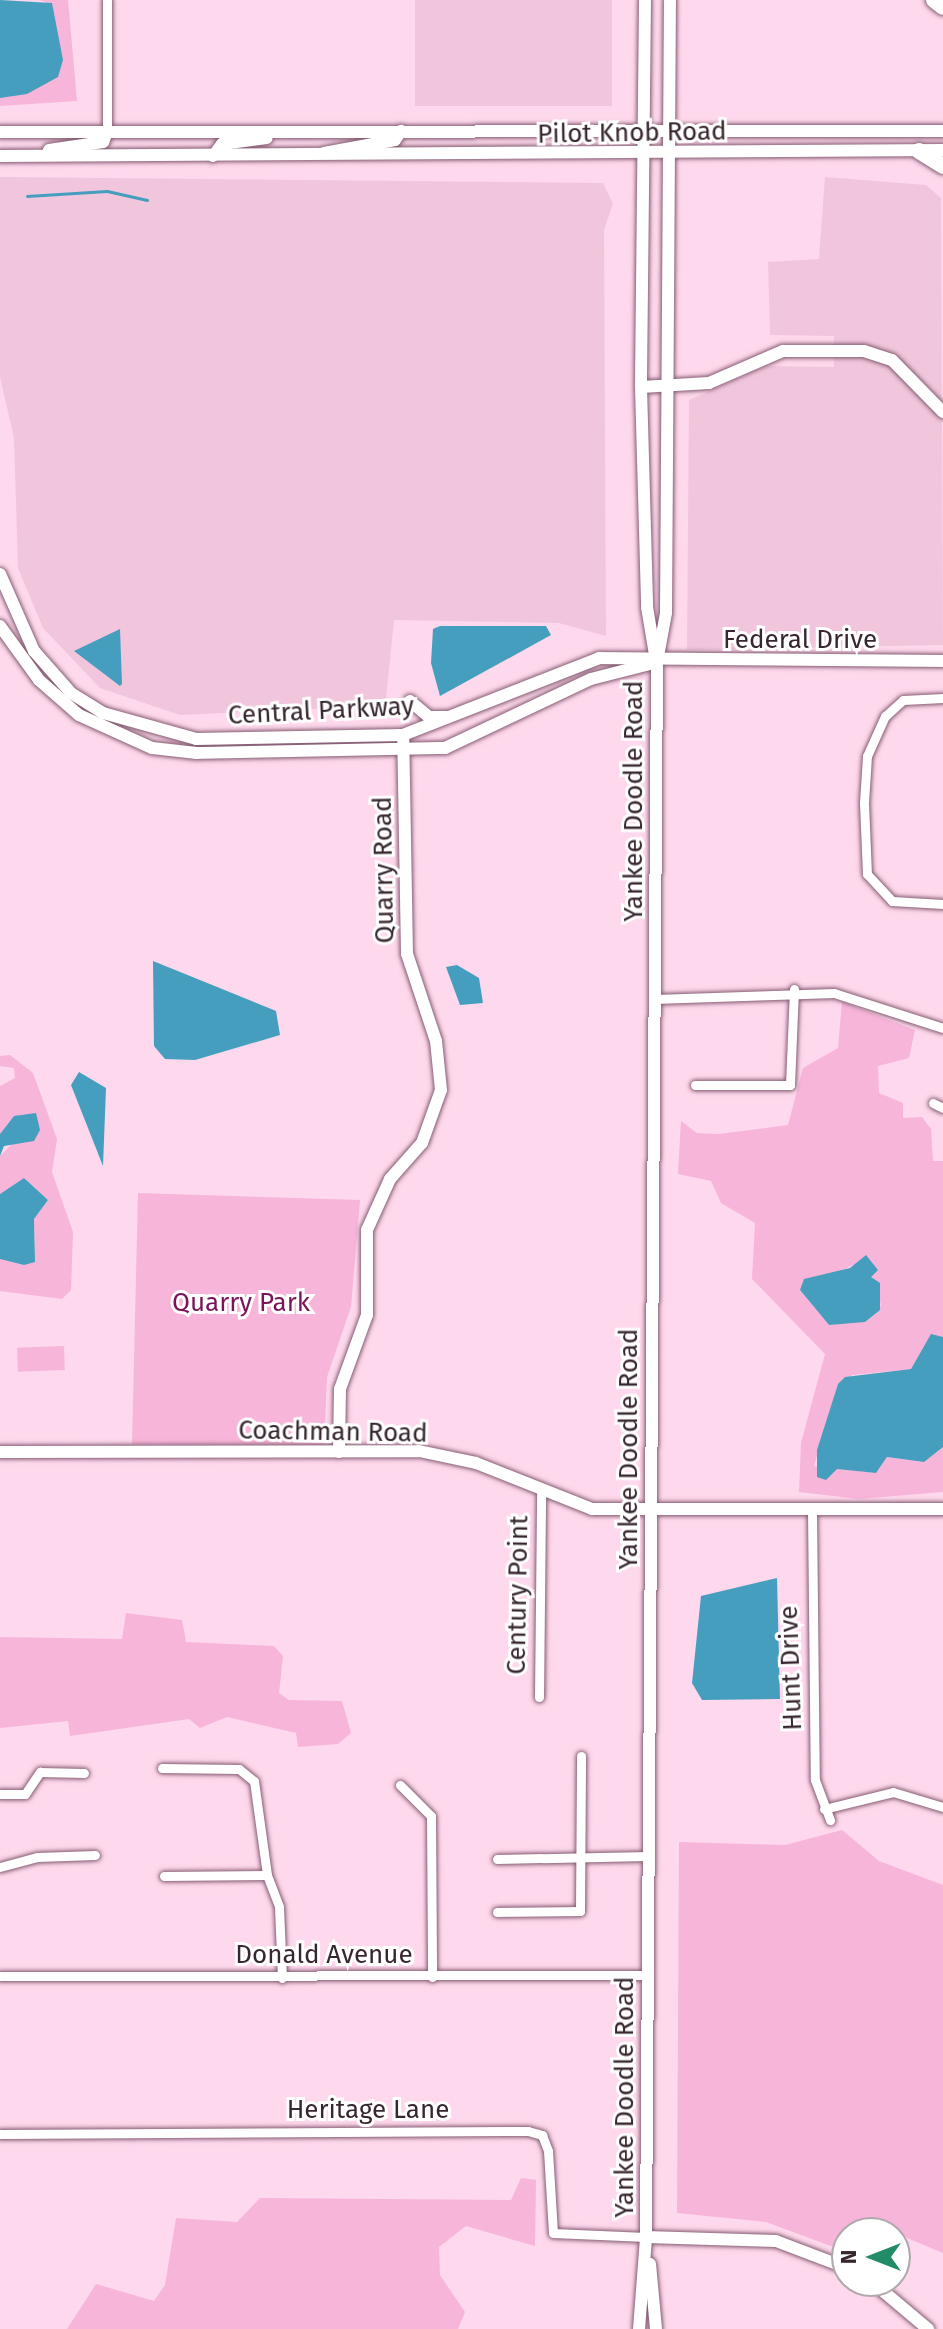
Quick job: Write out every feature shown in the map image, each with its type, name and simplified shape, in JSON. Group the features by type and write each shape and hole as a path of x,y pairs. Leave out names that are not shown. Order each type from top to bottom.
{"highway":[{"path":"934,0 943,7"},
{"path":"919,151 943,166"}],"main road":[{"name":"Yankee Doodle Road","path":"645,0 639,156 641,387 647,607 657,662"},
{"name":"Yankee Doodle Road","path":"639,2329 646,2237 657,662 666,613 670,0"},
{"name":"Pilot Knob Road","path":"213,156 228,142 349,131"},
{"name":"Pilot Knob Road","path":"321,155 338,145 395,140 401,131"},
{"name":"Pilot Knob Road","path":"0,132 943,131"},
{"name":"Pilot Knob Road","path":"23,156 103,142 107,132"},
{"name":"Pilot Knob Road","path":"0,156 639,156 943,150"},
{"path":"641,387 668,388 709,383 783,351 864,351 892,360 943,412"},
{"name":"Central Parkway","path":"0,574 34,651 71,693 103,713 196,739 403,735 457,717 586,661 657,662"},
{"name":"Central Parkway","path":"0,626 39,680 79,715 152,748 403,753 445,748 591,679 657,662"},
{"name":"Federal Drive","path":"657,662 943,661"},
{"path":"410,701 429,717 457,717"},
{"name":"Quarry Road","path":"339,1452 340,1389 367,1315 371,1217 390,1179 422,1143 441,1090 436,1041 407,954 403,735"},
{"name":"Coachman Road","path":"0,1452 419,1451 476,1463 541,1493 592,1509 650,1512 943,1509"},
{"name":"Yankee Doodle Road","path":"646,2237 656,2329"},
{"path":"646,2237 776,2241 831,2262"},
{"path":"890,2297 928,2329"}],"street":[{"path":"107,0 107,132"},
{"path":"943,698 903,700 885,716 865,767 864,803 867,874 892,901 943,904"},
{"path":"654,999 794,989 847,996 943,1028"},
{"path":"695,1085 790,1085 794,989"},
{"path":"933,1103 943,1108"},
{"name":"Century Point","path":"539,1697 541,1493"},
{"name":"Hunt Drive","path":"812,1510 815,1780 830,1820"},
{"path":"497,1912 580,1911 581,1756"},
{"path":"162,1768 239,1769 254,1781 256,1818 267,1875 279,1907 282,1978"},
{"path":"0,1794 25,1794 40,1772 84,1773"},
{"path":"400,1785 431,1816 432,1977"},
{"path":"824,1809 893,1792 943,1807"},
{"path":"0,1867 37,1857 95,1855"},
{"path":"497,1859 648,1856"},
{"path":"164,1876 267,1875"},
{"name":"Donald Avenue","path":"0,1976 282,1978 648,1975"},
{"name":"Heritage Lane","path":"0,2134 528,2131 542,2135 548,2151 553,2233 646,2237"}],"shaded area":[{"path":"415,0 612,0 612,106 415,106"},
{"path":"0,177 603,183 613,204 604,230 606,636 559,623 394,620 386,699 359,707 180,715 100,688 43,628 18,568 14,438 0,377"},
{"path":"825,177 926,185 941,198 943,645 687,650 689,400 767,366 834,367 834,336 770,335 768,262 819,259"}],"green space":[{"path":"39,0 68,0 77,101 0,106 0,98 58,77 51,4"},
{"path":"842,1002 915,1030 909,1058 878,1066 879,1093 903,1103 903,1118 922,1117 931,1129 933,1161 943,1161 943,1337 931,1335 911,1369 853,1375 838,1384 814,1466 876,1473 887,1457 923,1462 943,1447 943,1492 859,1499 799,1492 801,1443 825,1354 752,1279 755,1223 721,1203 711,1181 678,1174 681,1121 697,1133 719,1134 788,1125 803,1068 838,1048","holes":["853,1265 873,1279 881,1305 869,1317 829,1325 800,1290"]},
{"path":"10,1055 33,1073 57,1139 52,1172 73,1232 71,1290 62,1299 0,1291 0,1259 24,1265 35,1247 34,1219 48,1200 24,1178 0,1194 0,1156 13,1143 14,1116 0,1134 0,1086 15,1078 14,1068 0,1066 0,1056"},
{"name":"Quarry Park","path":"138,1193 360,1200 351,1307 327,1377 324,1445 132,1444"},
{"path":"64,1346 65,1370 18,1372 17,1348"},
{"path":"126,1613 182,1620 186,1642 274,1646 283,1656 279,1693 289,1700 342,1701 351,1733 338,1744 298,1747 296,1733 227,1717 200,1728 189,1719 70,1736 68,1721 0,1728 0,1637 122,1639"},
{"path":"842,1830 879,1861 943,1885 943,2253 911,2240 911,2217 831,2217 831,2246 766,2222 677,2213 679,1842 785,1845"},
{"path":"521,2178 536,2180 535,2246 466,2226 439,2247 440,2275 465,2312 458,2329 67,2329 96,2284 154,2301 165,2285 176,2218 237,2222 260,2198 511,2200"}],"water":[{"path":"0,0 52,3 63,60 58,77 27,94 0,98"},
{"path":"440,626 546,626 551,635 440,696 431,663 433,629"},
{"path":"120,629 122,684 120,686 74,651"},
{"path":"153,961 276,1011 280,1035 195,1060 165,1059 154,1046"},
{"path":"457,965 479,978 483,1003 460,1005 446,967"},
{"path":"79,1072 106,1088 103,1166 71,1085"},
{"path":"36,1113 40,1130 34,1141 4,1146 0,1156 0,1134 14,1116"},
{"path":"24,1178 48,1200 34,1219 35,1262 24,1265 0,1259 0,1194"},
{"path":"866,1255 878,1270 871,1277 880,1283 880,1310 865,1322 829,1325 800,1290 804,1279 850,1268"},
{"path":"931,1334 943,1337 943,1447 924,1462 887,1457 876,1473 837,1469 826,1480 817,1477 817,1450 838,1384 845,1377 911,1369"},
{"path":"777,1578 780,1699 702,1700 692,1683 701,1596"}],"waterway":[{"path":"27,196 107,191 147,200"}]}
